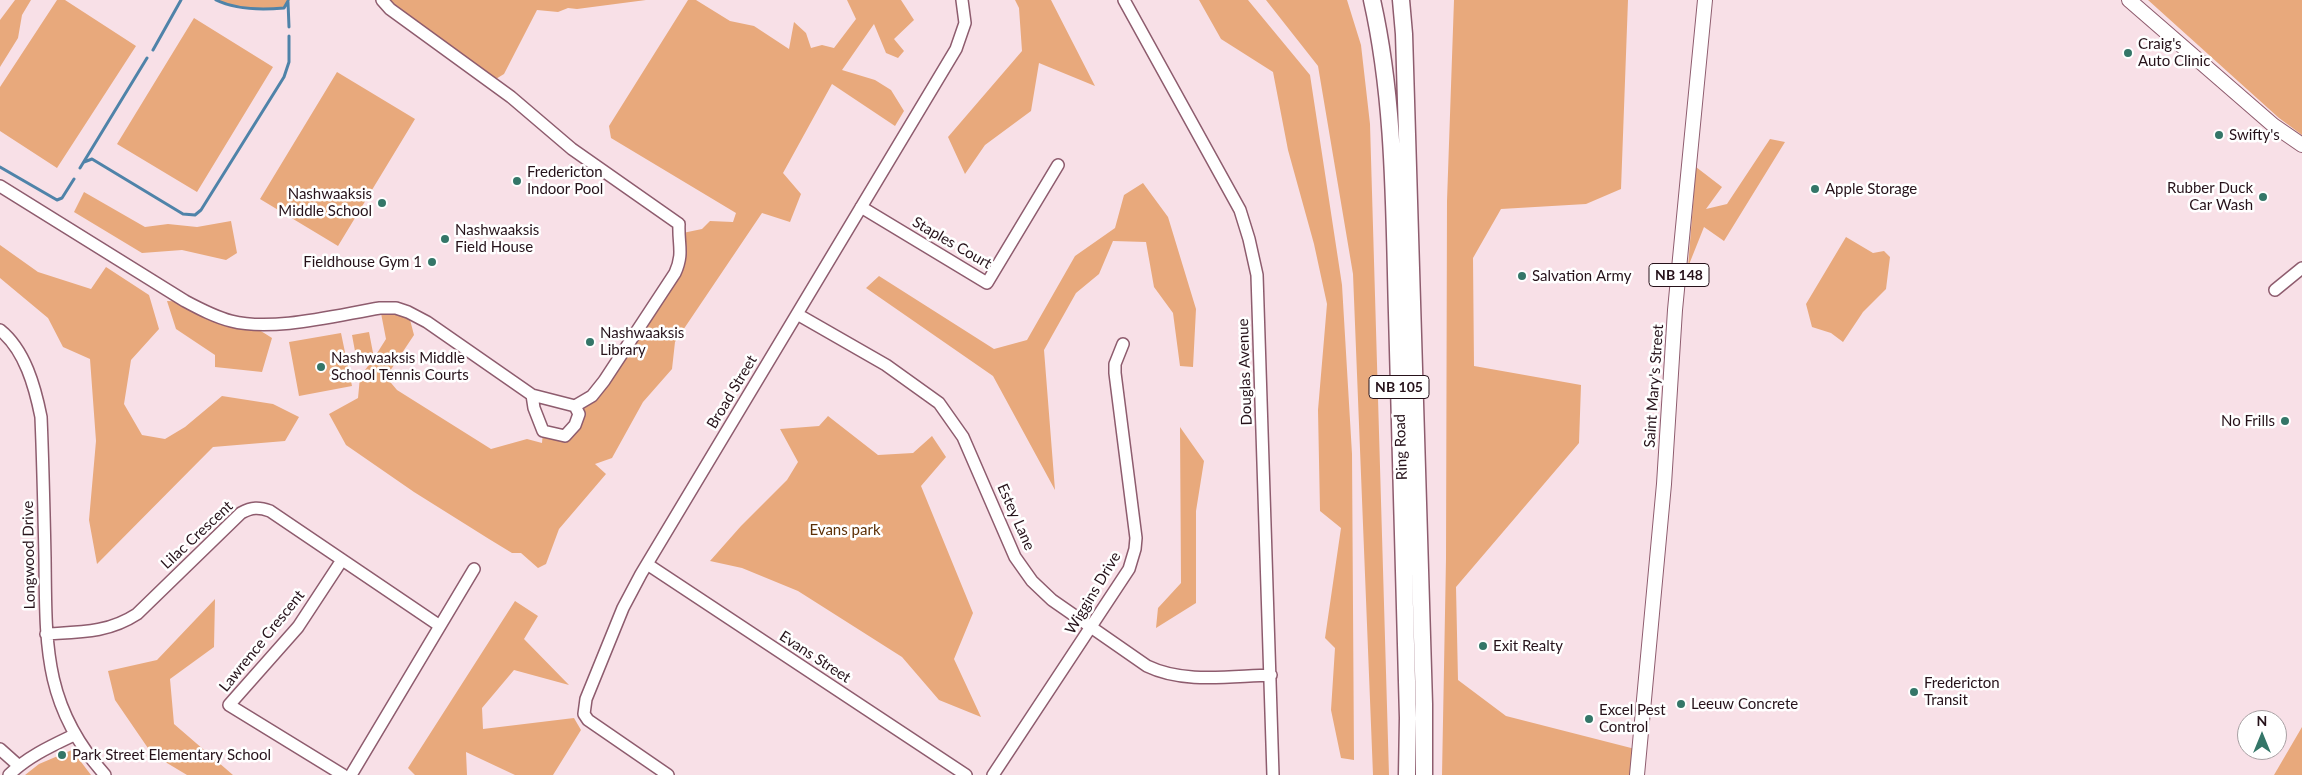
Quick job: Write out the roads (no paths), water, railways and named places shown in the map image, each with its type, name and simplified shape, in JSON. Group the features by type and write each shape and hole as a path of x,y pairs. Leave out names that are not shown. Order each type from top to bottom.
{"highway":[{"name":"Ring Road","path":"1372,0 1378,25 1389,112 1394,204 1407,699 1407,775"},
{"name":"Ring Road","path":"1401,0 1424,684 1424,775"}],"main road":[{"name":"Saint Mary's Street","path":"1637,775 1664,484 1675,310 1705,0"},
{"path":"2129,0 2273,125 2302,145"}],"street":[{"path":"0,186 185,301 212,315 232,322 272,325 380,308 396,308 427,322 532,395 575,406 592,396 604,381 675,273 681,261 682,249 678,224 572,149 511,97 390,9 382,0"},
{"name":"Broad Street","path":"668,775 594,726 584,714 586,699 623,608 647,564 956,49 965,23 962,0"},
{"name":"Douglas Avenue","path":"1124,0 1240,210 1257,275 1273,775"},
{"name":"Staples Court","path":"861,207 987,283 1058,165"},
{"path":"2275,290 2302,268"},
{"name":"Estey Lane","path":"796,314 886,365 939,403 970,452 1015,557 1032,580 1052,600 1146,666 1171,676 1271,675"},
{"name":"Longwood Drive","path":"0,330 10,338 26,367 36,394 41,417 46,634 51,673 74,735 105,775"},
{"name":"Wiggins Drive","path":"993,775 1129,569 1136,549 1115,373 1115,364 1123,344"},
{"path":"532,395 534,408 543,431 552,434 565,436 575,425 579,414 575,406"},
{"name":"Lilac Crescent","path":"46,634 96,632 125,622 137,614 232,520 250,508 270,511 440,626"},
{"name":"Lawrence Crescent","path":"342,560 298,627 229,705 343,775"},
{"name":"Evans Street","path":"647,564 966,775"},
{"path":"351,775 474,569"},
{"path":"9,775 19,766 74,735"},
{"path":"0,749 19,766"}],"waterway":[{"path":"153,50 181,0"},
{"path":"216,0 232,6 258,9 284,8 288,1"},
{"path":"288,2 289,27"},
{"path":"84,162 92,159 183,214 195,215 201,210 284,77 289,62 289,36"},
{"path":"80,168 147,58"},
{"path":"0,167 57,200 62,198 74,179"}],"place":[{"name":"Craig's Auto Clinic","path":"2128,53"},
{"name":"Swifty's","path":"2219,135"},
{"name":"Fredericton Indoor Pool","path":"517,181"},
{"name":"Apple Storage","path":"1815,189"},
{"name":"Rubber Duck Car Wash","path":"2263,197"},
{"name":"Nashwaaksis Middle School","path":"382,203"},
{"name":"Nashwaaksis Field House","path":"445,239"},
{"name":"Fieldhouse Gym 1","path":"432,262"},
{"name":"Salvation Army","path":"1522,276"},
{"name":"Nashwaaksis Library","path":"590,342"},
{"name":"Nashwaaksis Middle School Tennis Courts","path":"321,367"},
{"name":"No Frills","path":"2285,421"},
{"name":"Exit Realty","path":"1483,646"},
{"name":"Fredericton Transit","path":"1914,692"},
{"name":"Leeuw Concrete","path":"1681,704"},
{"name":"Excel Pest Control","path":"1589,719"},
{"name":"Park Street Elementary School","path":"62,755"}],"park label":[{"name":"Evans park","path":"845,530"}]}
